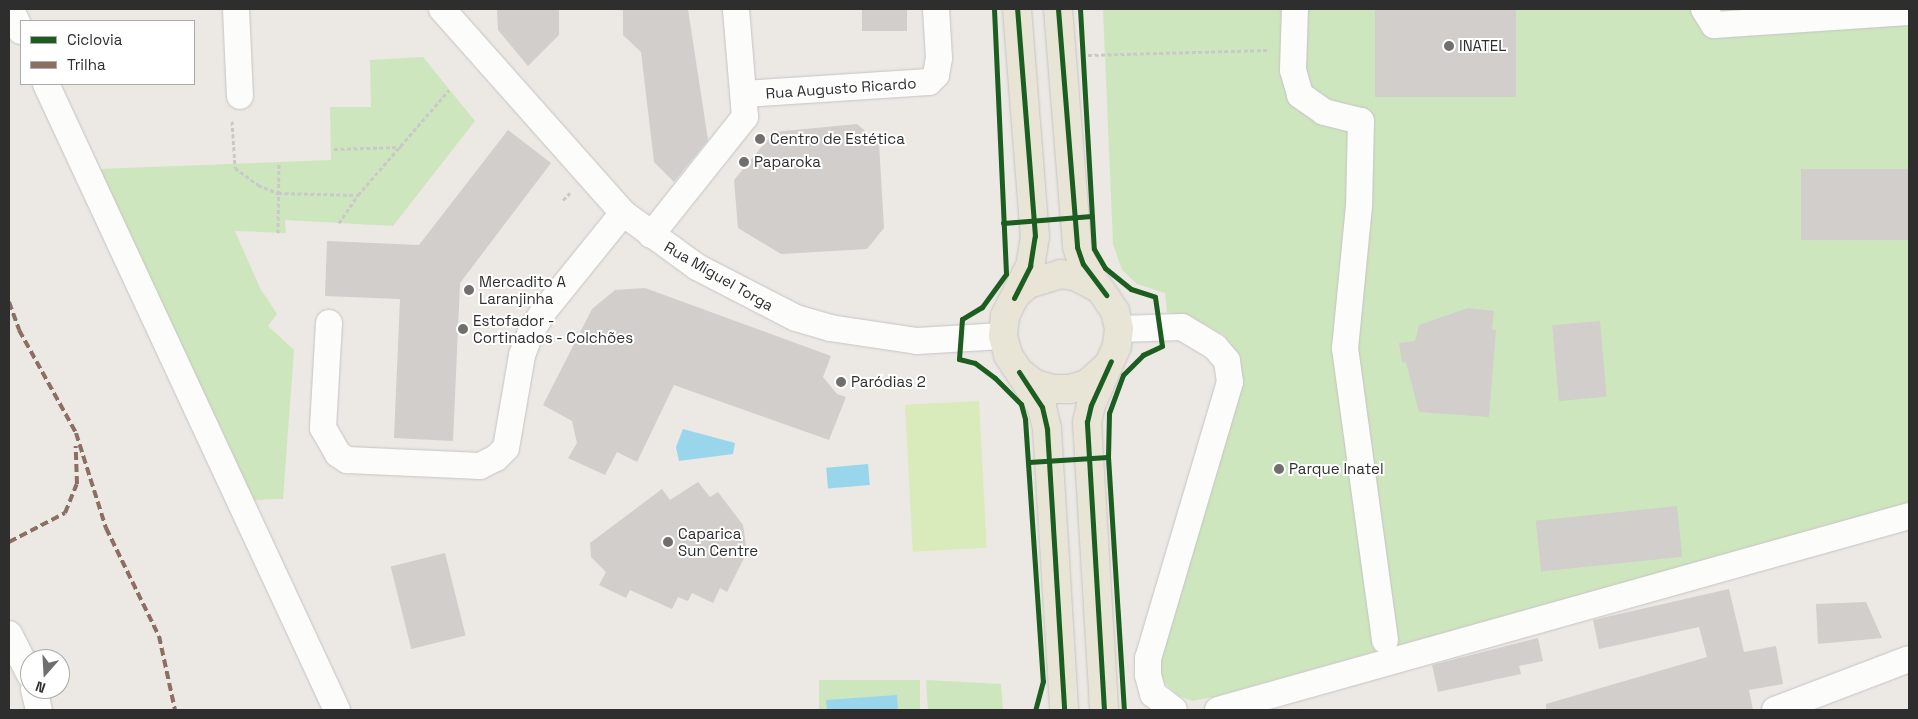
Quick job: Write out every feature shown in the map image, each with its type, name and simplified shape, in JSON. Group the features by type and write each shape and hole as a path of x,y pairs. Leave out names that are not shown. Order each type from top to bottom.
{"main road":[{"path":"1017,9 1035,236 1030,266 1005,316 1003,336 1008,355 1042,407 1047,429 1064,710"},
{"path":"1058,9 1077,247 1083,264 1106,295 1115,311 1119,329 1111,361 1091,405 1087,422 1104,710"},
{"path":"1014,298 1028,284 1046,276 1060,274 1075,276 1092,283 1106,295"},
{"path":"1019,372 1035,384 1052,389 1070,389 1088,384 1111,361"}],"street":[{"path":"11,9 20,29"},
{"path":"236,9 240,96"},
{"name":"Rua Miguel Torga","path":"442,9 623,213 690,262 760,301 796,318 830,328 917,341 1003,336"},
{"name":"Rua Augusto Ricardo","path":"651,235 746,117 736,9"},
{"name":"Rua Augusto Ricardo","path":"744,94 928,82 936,75 939,58 936,9"},
{"path":"1295,9 1293,70 1300,95 1324,112 1361,121 1359,206 1346,348 1386,640"},
{"path":"1704,9 1714,25 1909,12"},
{"path":"46,85 337,710"},
{"path":"329,323 323,428 338,454 347,460 480,466 496,458 506,448 522,355 531,332 543,312 623,213"},
{"path":"1119,329 1182,327 1215,347 1227,361 1230,382 1148,658 1148,675 1153,694 1174,710"},
{"path":"1218,710 1909,516"},
{"path":"9,634 20,655"},
{"path":"1775,710 1909,659"},
{"path":"1054,710 1062,681"}],"path":[{"path":"1082,46 1083,64"},
{"path":"1083,55 1293,50"},
{"path":"339,222 358,195 450,90"},
{"path":"240,96 232,111 235,168 258,185 278,192 358,195"},
{"path":"334,148 401,148"},
{"path":"278,233 279,162"}],"green space":[{"path":"1103,9 1909,9 1909,503 1213,697 1192,701 1179,696 1158,677 1155,664 1241,369 1240,356 1224,335 1193,318 1167,312 1165,293 1137,284 1122,270 1113,244"},
{"path":"423,57 475,121 393,226 285,220 286,233 235,231 260,288 277,314 268,326 294,350 283,499 253,500 98,169 331,160 330,107 371,107 370,60"},
{"path":"979,401 987,548 913,552 905,405"},
{"path":"819,680 920,680 920,710 819,710"},
{"path":"926,680 1001,684 1003,710 928,710"}],"water":[{"path":"683,429 735,443 733,454 679,461 676,447"},
{"path":"868,464 870,485 828,489 826,468"},
{"path":"897,695 898,710 827,710 826,700"}],"building":[{"path":"497,9 559,9 559,35 528,66 498,30"},
{"path":"623,9 688,9 708,140 674,182 654,162 641,52 623,35"},
{"path":"862,9 907,9 907,31 862,31"},
{"path":"1375,9 1516,9 1516,97 1375,97"},
{"path":"857,124 879,143 884,228 867,249 781,254 738,228 734,180 774,132"},
{"path":"508,130 551,163 460,283 453,441 394,438 400,299 325,296 327,241 419,245"},
{"path":"1801,169 1909,169 1909,240 1801,240"},
{"path":"645,288 831,356 823,377 837,394 846,397 829,440 674,385 637,462 617,452 605,475 568,458 577,443 572,421 543,405 592,309 615,290"},
{"path":"1468,308 1494,311 1492,329 1496,330 1489,417 1419,412 1406,363 1402,362 1399,343 1415,341 1419,325"},
{"path":"1600,321 1607,397 1559,401 1552,325"},
{"name":"Caparica Sun Centre","path":"698,482 710,497 718,492 743,525 747,552 727,592 720,588 713,603 692,593 688,601 678,597 672,609 630,590 626,598 599,585 606,572 591,557 590,543 662,489 670,500"},
{"path":"1677,506 1682,557 1541,572 1536,521"},
{"path":"445,553 466,635 411,649 391,567"},
{"path":"1729,589 1744,652 1776,646 1783,684 1749,690 1753,710 1546,710 1546,704 1707,657 1699,627 1599,649 1593,620"},
{"path":"1866,602 1882,638 1818,644 1816,604"},
{"path":"1538,638 1543,661 1519,666 1521,674 1438,692 1432,665"}],"marked path":[{"path":"9,302 19,330 76,433 106,528 159,636 175,710"},
{"path":"9,542 65,513 77,484 76,446"}],"cycle path":[{"path":"994,9 1006,274 982,307 962,319 959,359 975,363 995,378 1021,404 1025,419 1043,681 1035,710"},
{"path":"1014,298 1030,266 1035,236 1017,9"},
{"path":"1058,9 1077,247 1083,264 1106,295"},
{"path":"1080,9 1094,249 1105,268 1131,289 1155,297 1162,346 1143,355 1123,375 1109,413 1108,457 1124,710"},
{"path":"1003,223 1092,216"},
{"path":"1104,710 1087,422 1091,405 1111,361"},
{"path":"1019,372 1042,407 1047,429 1064,710"},
{"path":"1029,462 1108,457"}],"place":[{"name":"INATEL","path":"1449,46"},
{"name":"Centro de Estética","path":"760,139"},
{"name":"Paparoka","path":"744,162"},
{"name":"Mercadito A Laranjinha","path":"469,290"},
{"name":"Estofador - Cortinados - Colchões","path":"463,329"},
{"name":"Paródias 2","path":"841,382"},
{"name":"Parque Inatel","path":"1279,469"},
{"name":"Caparica Sun Centre","path":"668,542"}]}
